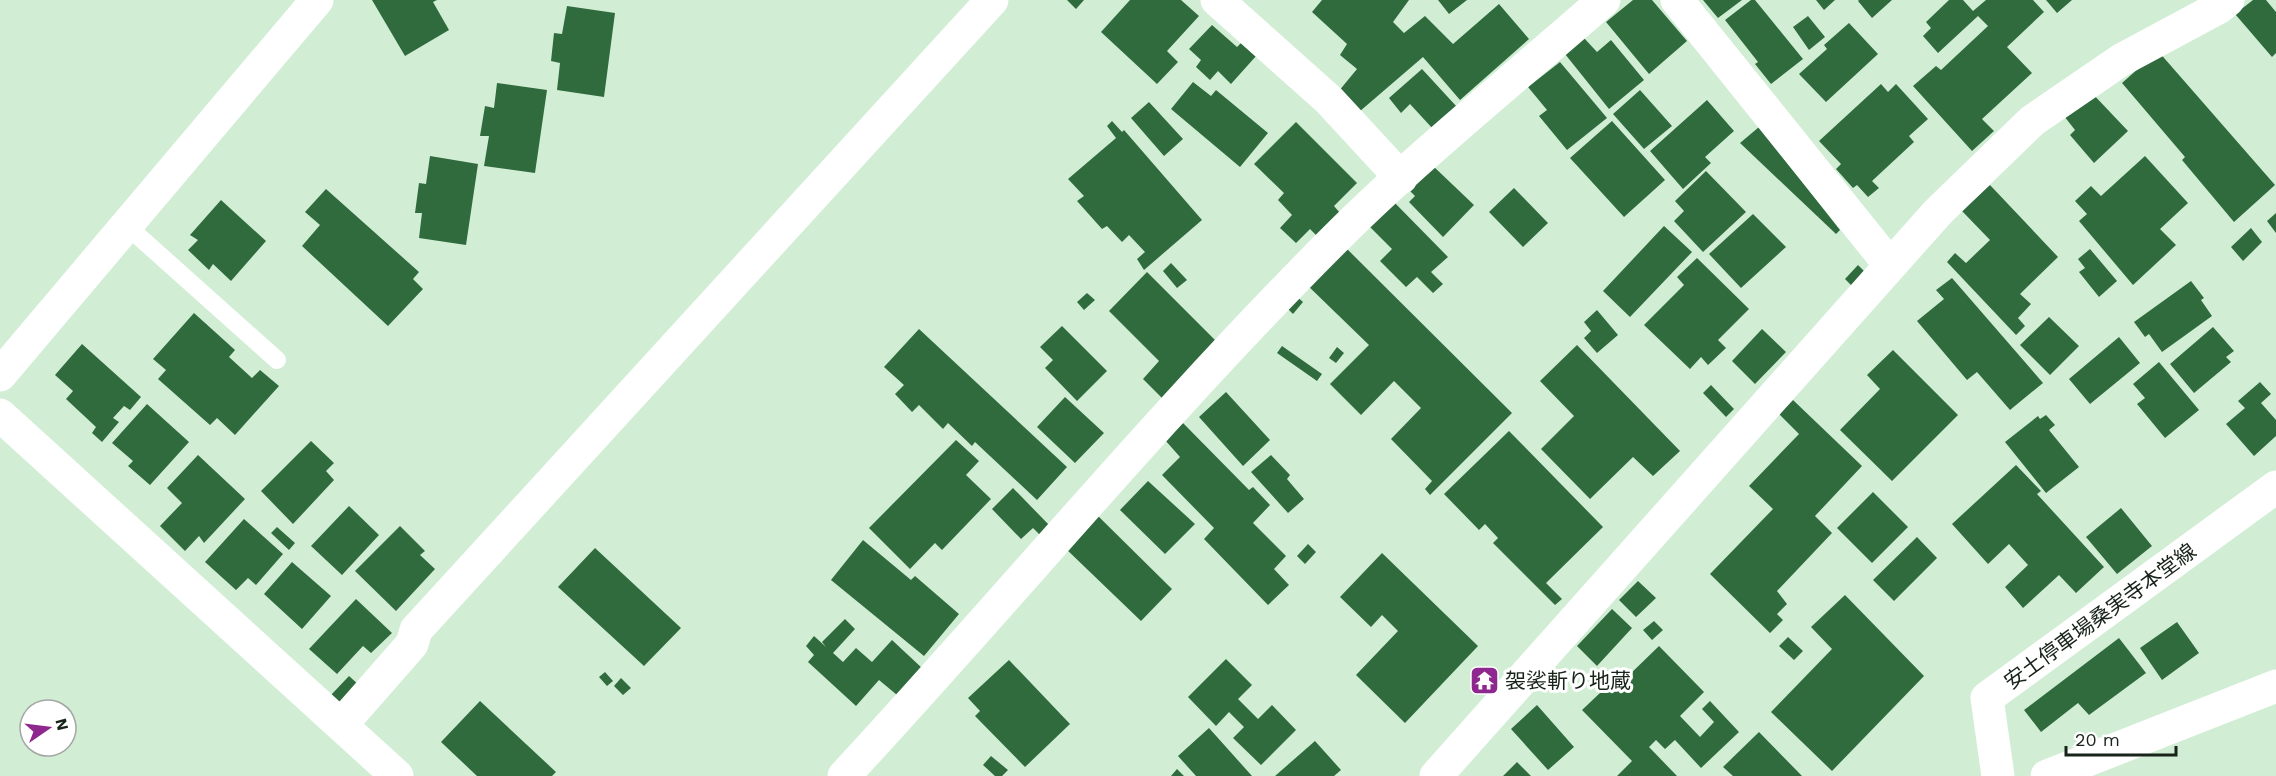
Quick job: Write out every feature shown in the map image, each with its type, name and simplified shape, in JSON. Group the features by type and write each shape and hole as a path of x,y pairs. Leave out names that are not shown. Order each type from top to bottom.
{"street":[{"path":"0,375 317,0"},
{"path":"341,725 412,644 416,630 992,0"},
{"path":"1217,0 1329,100 1401,178"},
{"path":"844,776 1070,523 1335,239 1604,0"},
{"path":"1677,0 1890,265"},
{"path":"1436,776 1938,212 2032,121 2121,60 2218,8 2228,0"},
{"path":"0,415 397,776"},
{"name":"安土停車場桑実寺本堂線","path":"1998,776 1987,698 2276,487"},
{"path":"2047,776 2276,686"}],"lane":[{"path":"126,225 277,360"}],"building":[{"path":"372,0 437,0 433,2 449,30 405,56"},
{"path":"1067,0 1084,0 1076,9"},
{"path":"1130,0 1181,0 1199,16 1167,51 1178,62 1157,84 1101,32"},
{"path":"1322,0 1409,0 1393,22 1404,33 1425,16 1453,44 1499,4 1529,39 1460,100 1423,57 1359,112 1338,92 1357,69 1340,55 1347,44 1312,12"},
{"path":"1438,0 1467,0 1449,14"},
{"path":"1633,0 1652,0 1687,41 1649,74 1606,22"},
{"path":"1703,0 1742,0 1718,18"},
{"path":"1751,0 1755,0 1803,59 1771,84 1755,64 1758,62 1725,20"},
{"path":"1816,0 1835,0 1824,10"},
{"path":"1859,0 1892,0 1872,18"},
{"path":"1949,0 1963,0 1973,11 1986,0 2033,0 2044,12 2007,47 2032,73 1982,119 1994,131 1972,151 1913,86 1936,66 1941,70 1988,26 1978,16 1938,53 1923,36 1931,28 1926,22"},
{"path":"2046,0 2072,0 2057,13"},
{"path":"2253,0 2266,0 2276,12 2276,53 2272,57 2235,14"},
{"path":"567,6 615,13 604,97 557,90 560,63 551,61 554,33 562,34"},
{"path":"1808,16 1825,37 1809,50 1793,27"},
{"path":"1849,23 1878,54 1826,102 1799,74 1827,49 1824,45"},
{"path":"1212,25 1237,47 1242,42 1257,55 1231,84 1218,71 1210,80 1196,67 1201,60 1189,49"},
{"path":"1584,38 1597,52 1611,40 1644,80 1609,109 1565,54"},
{"path":"2158,51 2275,185 2234,222 2182,160 2185,157 2122,83"},
{"path":"1560,62 1607,118 1567,150 1539,116 1547,110 1528,87"},
{"path":"1422,69 1457,107 1433,129 1410,104 1401,113 1389,98"},
{"path":"1193,82 1211,96 1216,90 1268,133 1240,167 1171,109"},
{"path":"497,83 547,90 535,173 484,166 489,136 480,136 485,106 494,108"},
{"path":"1881,84 1888,92 1896,84 1928,119 1909,136 1914,142 1872,181 1879,188 1868,197 1857,185 1853,188 1836,169 1841,164 1819,141"},
{"path":"1640,90 1672,126 1644,149 1613,114"},
{"path":"2091,92 2128,131 2094,163 2070,135 2075,130 2064,116"},
{"path":"1707,100 1734,131 1705,157 1711,163 1683,189 1650,151"},
{"path":"1149,102 1183,139 1164,156 1131,118"},
{"path":"1112,121 1122,132 1124,130 1202,220 1144,270 1137,259 1145,252 1129,235 1122,242 1107,226 1102,229 1077,201 1084,196 1068,179 1116,138 1107,126"},
{"path":"1612,121 1665,180 1624,217 1570,158"},
{"path":"1296,122 1357,183 1334,206 1340,213 1317,236 1310,229 1296,243 1280,228 1292,215 1278,200 1284,193 1254,164"},
{"path":"1759,127 1840,230 1836,234 1740,143"},
{"path":"430,156 478,164 466,245 419,238 422,213 415,213 419,183 426,184"},
{"path":"2145,156 2188,203 2160,229 2176,245 2133,285 2079,221 2087,214 2075,201 2091,186 2101,196"},
{"path":"1432,165 1474,205 1443,237 1409,202 1415,196 1407,188"},
{"path":"1706,171 1746,212 1703,252 1674,221 1684,211 1675,201"},
{"path":"1990,185 2058,257 2020,294 2031,304 2018,318 2025,326 2016,335 1947,262 1955,253 1966,263 1990,240 1962,211"},
{"path":"1514,188 1548,223 1523,247 1489,212"},
{"path":"326,189 419,272 413,279 423,289 388,326 302,246 320,225 305,212"},
{"path":"221,200 266,241 231,281 213,264 209,270 188,250 198,240 190,235"},
{"path":"1392,200 1448,257 1431,272 1443,284 1433,293 1417,277 1406,287 1380,261 1392,249 1367,224"},
{"path":"2276,213 2276,233 2267,221"},
{"path":"1753,214 1786,247 1741,288 1709,254"},
{"path":"1664,226 1692,252 1630,317 1603,291"},
{"path":"2251,228 2262,242 2243,261 2231,247"},
{"path":"1343,245 1512,413 1430,495 1425,489 1432,481 1391,439 1421,408 1394,381 1361,415 1330,384 1369,345 1305,283"},
{"path":"2090,249 2117,281 2099,297 2079,272 2085,268 2078,259"},
{"path":"1697,258 1749,309 1718,340 1726,348 1708,365 1701,357 1690,369 1644,325 1684,285 1677,277"},
{"path":"1171,263 1187,280 1177,288 1163,271"},
{"path":"1858,265 1864,271 1852,286 1845,279"},
{"path":"1147,272 1219,344 1166,402 1143,379 1159,361 1109,311"},
{"path":"1952,278 2043,383 2010,410 1977,372 1967,380 1917,321 1944,299 1936,290"},
{"path":"2191,281 2204,298 2201,300 2212,316 2162,352 2149,334 2145,337 2134,322"},
{"path":"1087,293 1095,300 1084,310 1077,302"},
{"path":"1295,295 1303,302 1293,314 1285,306"},
{"path":"1597,310 1618,335 1597,353 1584,338 1591,331 1584,322"},
{"path":"194,313 235,350 229,357 252,378 260,370 279,386 235,435 217,418 210,425 158,379 166,370 153,359"},
{"path":"2049,317 2079,346 2050,375 2020,345"},
{"path":"1062,326 1107,371 1077,401 1045,368 1053,360 1040,347"},
{"path":"2213,327 2234,351 2226,357 2231,362 2194,393 2170,364"},
{"path":"919,329 1067,467 1037,500 975,442 972,446 948,423 943,429 919,405 912,412 895,394 904,385 884,367"},
{"path":"1762,329 1786,352 1755,384 1732,361"},
{"path":"2119,337 2140,363 2090,404 2069,379"},
{"path":"82,344 141,397 130,410 124,406 113,418 119,422 102,442 92,433 96,427 66,399 73,391 55,375"},
{"path":"1577,345 1680,451 1653,476 1633,457 1590,499 1541,449 1574,416 1540,381"},
{"path":"1282,346 1322,374 1317,381 1277,353"},
{"path":"1337,347 1344,353 1336,363 1329,358"},
{"path":"1893,350 1958,415 1892,481 1840,430 1880,389 1867,375"},
{"path":"2159,362 2199,410 2165,438 2137,404 2145,398 2133,384"},
{"path":"2260,382 2271,394 2261,403 2276,420 2276,436 2254,456 2226,424 2245,408 2238,401"},
{"path":"1711,385 1734,409 1726,417 1703,393"},
{"path":"1226,392 1270,440 1243,466 1199,417"},
{"path":"1065,397 1104,433 1075,463 1037,427"},
{"path":"1793,400 1862,466 1815,516 1832,533 1777,591 1787,604 1777,614 1783,620 1770,633 1710,574 1773,509 1749,486 1799,434 1779,414"},
{"path":"147,404 189,442 150,485 128,466 133,461 112,443"},
{"path":"2046,415 2055,425 2049,430 2079,467 2046,493 2005,442 2038,416 2040,419"},
{"path":"1183,423 1249,490 1253,487 1270,505 1253,523 1286,556 1274,569 1289,585 1268,605 1204,539 1214,528 1162,475 1180,457 1165,440"},
{"path":"1509,431 1603,527 1546,583 1562,599 1555,605 1493,543 1498,538 1485,524 1479,530 1444,494"},
{"path":"956,440 979,461 966,475 991,499 942,550 935,543 910,569 869,528"},
{"path":"311,441 334,463 326,471 334,480 293,524 261,491"},
{"path":"198,455 245,499 204,543 199,536 185,551 160,526 182,503 167,488"},
{"path":"1271,455 1290,475 1287,479 1304,499 1288,513 1251,472"},
{"path":"2016,465 2041,491 2037,494 2104,567 2076,593 2059,575 2023,608 2005,587 2028,565 2009,544 1988,564 1952,524"},
{"path":"1148,481 1195,524 1165,554 1120,510"},
{"path":"1013,488 1051,527 1041,536 1033,528 1021,539 992,509"},
{"path":"1873,492 1908,527 1872,563 1837,528"},
{"path":"349,506 379,535 342,575 311,546"},
{"path":"2121,508 2152,546 2117,574 2086,537"},
{"path":"1096,514 1172,589 1141,621 1064,547"},
{"path":"244,519 283,554 256,585 248,578 236,590 205,562"},
{"path":"400,526 425,551 420,555 435,569 396,611 355,571"},
{"path":"277,527 295,543 289,550 271,533"},
{"path":"1917,537 1937,558 1894,601 1873,580"},
{"path":"863,540 911,580 915,576 959,614 924,656 831,580"},
{"path":"1308,544 1316,552 1305,564 1297,556"},
{"path":"595,548 681,628 644,666 558,587"},
{"path":"1382,553 1478,646 1405,723 1356,675 1398,631 1382,615 1371,627 1340,597"},
{"path":"292,562 331,596 302,629 264,594"},
{"path":"1638,581 1656,598 1636,617 1619,600"},
{"path":"1845,595 1924,676 1832,771 1771,712 1832,649 1811,627"},
{"path":"356,599 392,633 371,653 363,646 337,674 309,649"},
{"path":"1612,609 1632,628 1597,666 1577,646"},
{"path":"845,619 855,629 833,653 843,662 856,648 872,662 892,640 922,668 897,695 879,680 856,706 808,662 814,655 806,646 814,636 826,647 822,642"},
{"path":"1654,621 1663,630 1652,640 1643,630"},
{"path":"2177,622 2199,653 2162,680 2140,648"},
{"path":"1788,637 1803,651 1794,660 1779,646"},
{"path":"2119,638 2146,673 2089,715 2078,703 2041,732 2024,710"},
{"path":"1659,646 1704,692 1680,716 1700,737 1714,722 1702,709 1710,701 1739,732 1701,768 1675,740 1665,749 1656,740 1649,747 1677,776 1617,776 1632,761 1582,710 1619,675 1625,679"},
{"path":"1226,659 1252,685 1238,699 1258,719 1272,705 1296,730 1261,765 1233,738 1244,727 1229,712 1216,726 1188,697"},
{"path":"1009,660 1070,724 1025,767 975,716 980,711 968,698"},
{"name":"袈裟斬り地蔵","path":"1485,670 1494,685 1482,692 1476,675"},
{"path":"605,672 613,681 607,686 599,677"},
{"path":"349,676 359,685 340,704 331,695"},
{"path":"621,678 631,688 623,695 614,686"},
{"path":"480,701 556,772 552,776 477,776 441,742"},
{"path":"1537,705 1574,747 1548,770 1511,729"},
{"path":"1209,728 1252,776 1196,776 1178,756"},
{"path":"1759,732 1802,776 1733,776 1723,767"},
{"path":"1315,741 1341,770 1334,776 1275,776"},
{"path":"991,756 1008,770 1002,776 995,776 983,765"},
{"path":"1517,762 1531,776 1503,776"},
{"path":"1177,769 1184,776 1171,776"}],"place":[{"name":"袈裟斬り地蔵","path":"1484,680"}]}
